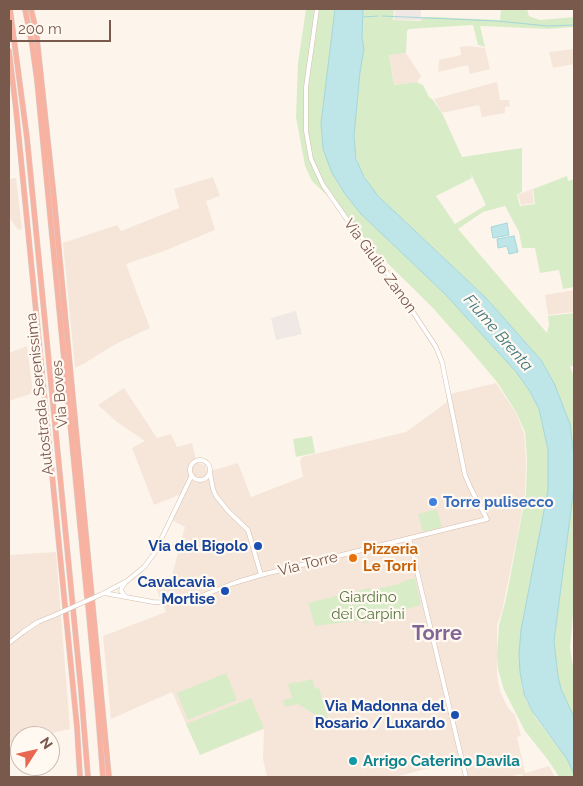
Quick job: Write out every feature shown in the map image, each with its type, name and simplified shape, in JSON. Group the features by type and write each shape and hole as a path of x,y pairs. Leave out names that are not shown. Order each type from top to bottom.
{"highway":[{"name":"Autostrada Serenissima","path":"10,9 27,138 88,777"},
{"name":"Via Boves","path":"25,9 34,56 87,597"},
{"name":"Via Boves","path":"31,9 36,30 54,198 109,777"},
{"name":"Autostrada Serenissima","path":"9,51 80,777"},
{"path":"88,604 102,777"}],"street":[{"name":"Via Giulio Zanon","path":"317,9 309,64 306,105 306,131 311,159 323,185 372,250 436,347 442,362 465,475 470,489 486,518"},
{"path":"127,597 121,591 122,587 144,567 154,554 192,475 191,467 195,462 199,461 209,465 216,496 225,508 248,530 261,575"},
{"path":"192,475 196,479 201,480 210,473"},
{"name":"Via Torre","path":"127,597 152,602 171,603 189,601 234,583 261,575 486,518"},
{"path":"409,538 466,777"},
{"path":"9,643 38,622 103,594 127,581"},
{"path":"103,594 127,597"}],"shaded area":[{"path":"395,9 421,9 421,20 394,20"},
{"path":"460,47 485,48 490,69 470,74 468,65 438,72 439,60 461,55"},
{"path":"574,49 574,64 553,68 549,52"},
{"path":"406,53 421,76 417,82 394,85 389,54"},
{"path":"497,82 500,100 509,100 510,106 505,107 505,113 482,117 479,105 442,113 434,99"},
{"path":"213,177 220,196 206,201 215,230 126,264 150,328 114,345 75,368 63,243 117,225 121,231 179,208 174,189"},
{"path":"16,178 22,229 18,230 9,217 9,179"},
{"path":"532,189 534,203 521,205 518,195"},
{"path":"574,290 574,312 548,315 545,295"},
{"path":"296,311 302,334 276,340 271,318"},
{"path":"27,346 33,393 9,401 9,353"},
{"path":"496,383 516,413 524,433 526,461 525,493 518,533 502,611 497,625 497,675 500,691 508,708 515,715 521,736 517,737 525,773 549,766 555,777 523,777 522,774 508,777 465,777 460,760 395,777 267,777 263,759 264,729 200,755 172,692 111,719 103,636 166,612 155,586 171,579 185,527 172,520 184,493 154,505 132,448 145,441 117,422 98,405 124,388 157,438 171,434 177,447 192,443 197,463 205,465 207,472 238,463 251,497 303,477 300,461 302,457 406,432 447,402 446,395"},
{"path":"56,552 70,729 60,731 60,726 10,726 9,743 9,555"}],"green space":[{"path":"306,9 335,9 321,123 323,149 335,178 361,214 445,294 517,373 539,409 548,450 548,490 541,535 525,608 519,654 522,688 535,717 567,759 574,777 559,777 525,731 504,690 498,669 499,625 506,599 526,493 527,459 525,432 516,412 497,382 471,351 432,307 371,247 336,204 312,181 305,166 296,117 298,63"},
{"path":"363,9 394,9 393,20 421,21 422,17 435,17 500,20 501,9 527,9 529,16 540,20 574,17 574,27 548,29 480,26 485,47 478,45 473,25 409,29 407,31 406,53 389,55 394,85 417,82 423,85 429,97 443,115 462,157 522,148 522,192 517,195 520,206 535,204 533,189 567,176 568,181 574,179 574,287 563,289 559,270 540,273 535,248 522,248 519,232 505,206 483,212 458,229 547,333 549,325 548,316 574,313 574,365 570,367 574,376 574,456 570,424 554,383 541,360 486,298 378,196 359,167 354,136 364,49 362,37","holes":["470,172 486,205 455,224 436,196 472,178"]},
{"path":"312,436 315,453 296,457 293,439"},
{"path":"574,487 574,602 570,648 574,673 574,717 561,689 554,641"},
{"path":"437,509 442,527 423,532 418,514"},
{"name":"Giardino dei Carpini","path":"415,578 421,605 386,615 386,618 374,621 363,623 363,620 315,626 308,603 370,588 371,590 400,584"},
{"path":"226,673 237,700 188,720 177,693"},
{"path":"312,679 315,689 319,688 329,721 319,724 317,716 298,704 285,707 283,700 292,698 288,684"},
{"path":"251,698 264,728 200,755 186,724"}],"water":[{"name":"Fiume Brenta","path":"335,9 363,9 362,37 364,49 354,136 356,159 364,177 378,196 486,298 541,360 554,383 570,424 574,456 574,487 554,641 561,689 574,717 574,774 567,759 532,711 524,694 520,672 521,630 548,490 548,450 539,409 517,373 445,294 361,214 345,194 332,173 323,149 321,123"},
{"path":"507,223 509,235 493,238 491,227"},
{"path":"514,236 518,252 509,254 507,246 498,248 497,239"}],"waterway":[{"path":"364,17 378,16"},
{"path":"382,16 497,21 548,26 574,25"}],"place":[{"name":"Torre pulisecco","path":"433,502"},
{"name":"Via del Bigolo","path":"258,546"},
{"name":"Pizzeria Le Torri","path":"353,558"},
{"name":"Cavalcavia Mortise","path":"225,591"},
{"name":"Via Madonna del Rosario / Luxardo","path":"455,715"},
{"name":"Arrigo Caterino Davila","path":"353,761"}],"district":[{"name":"Torre","path":"437,634"}]}
